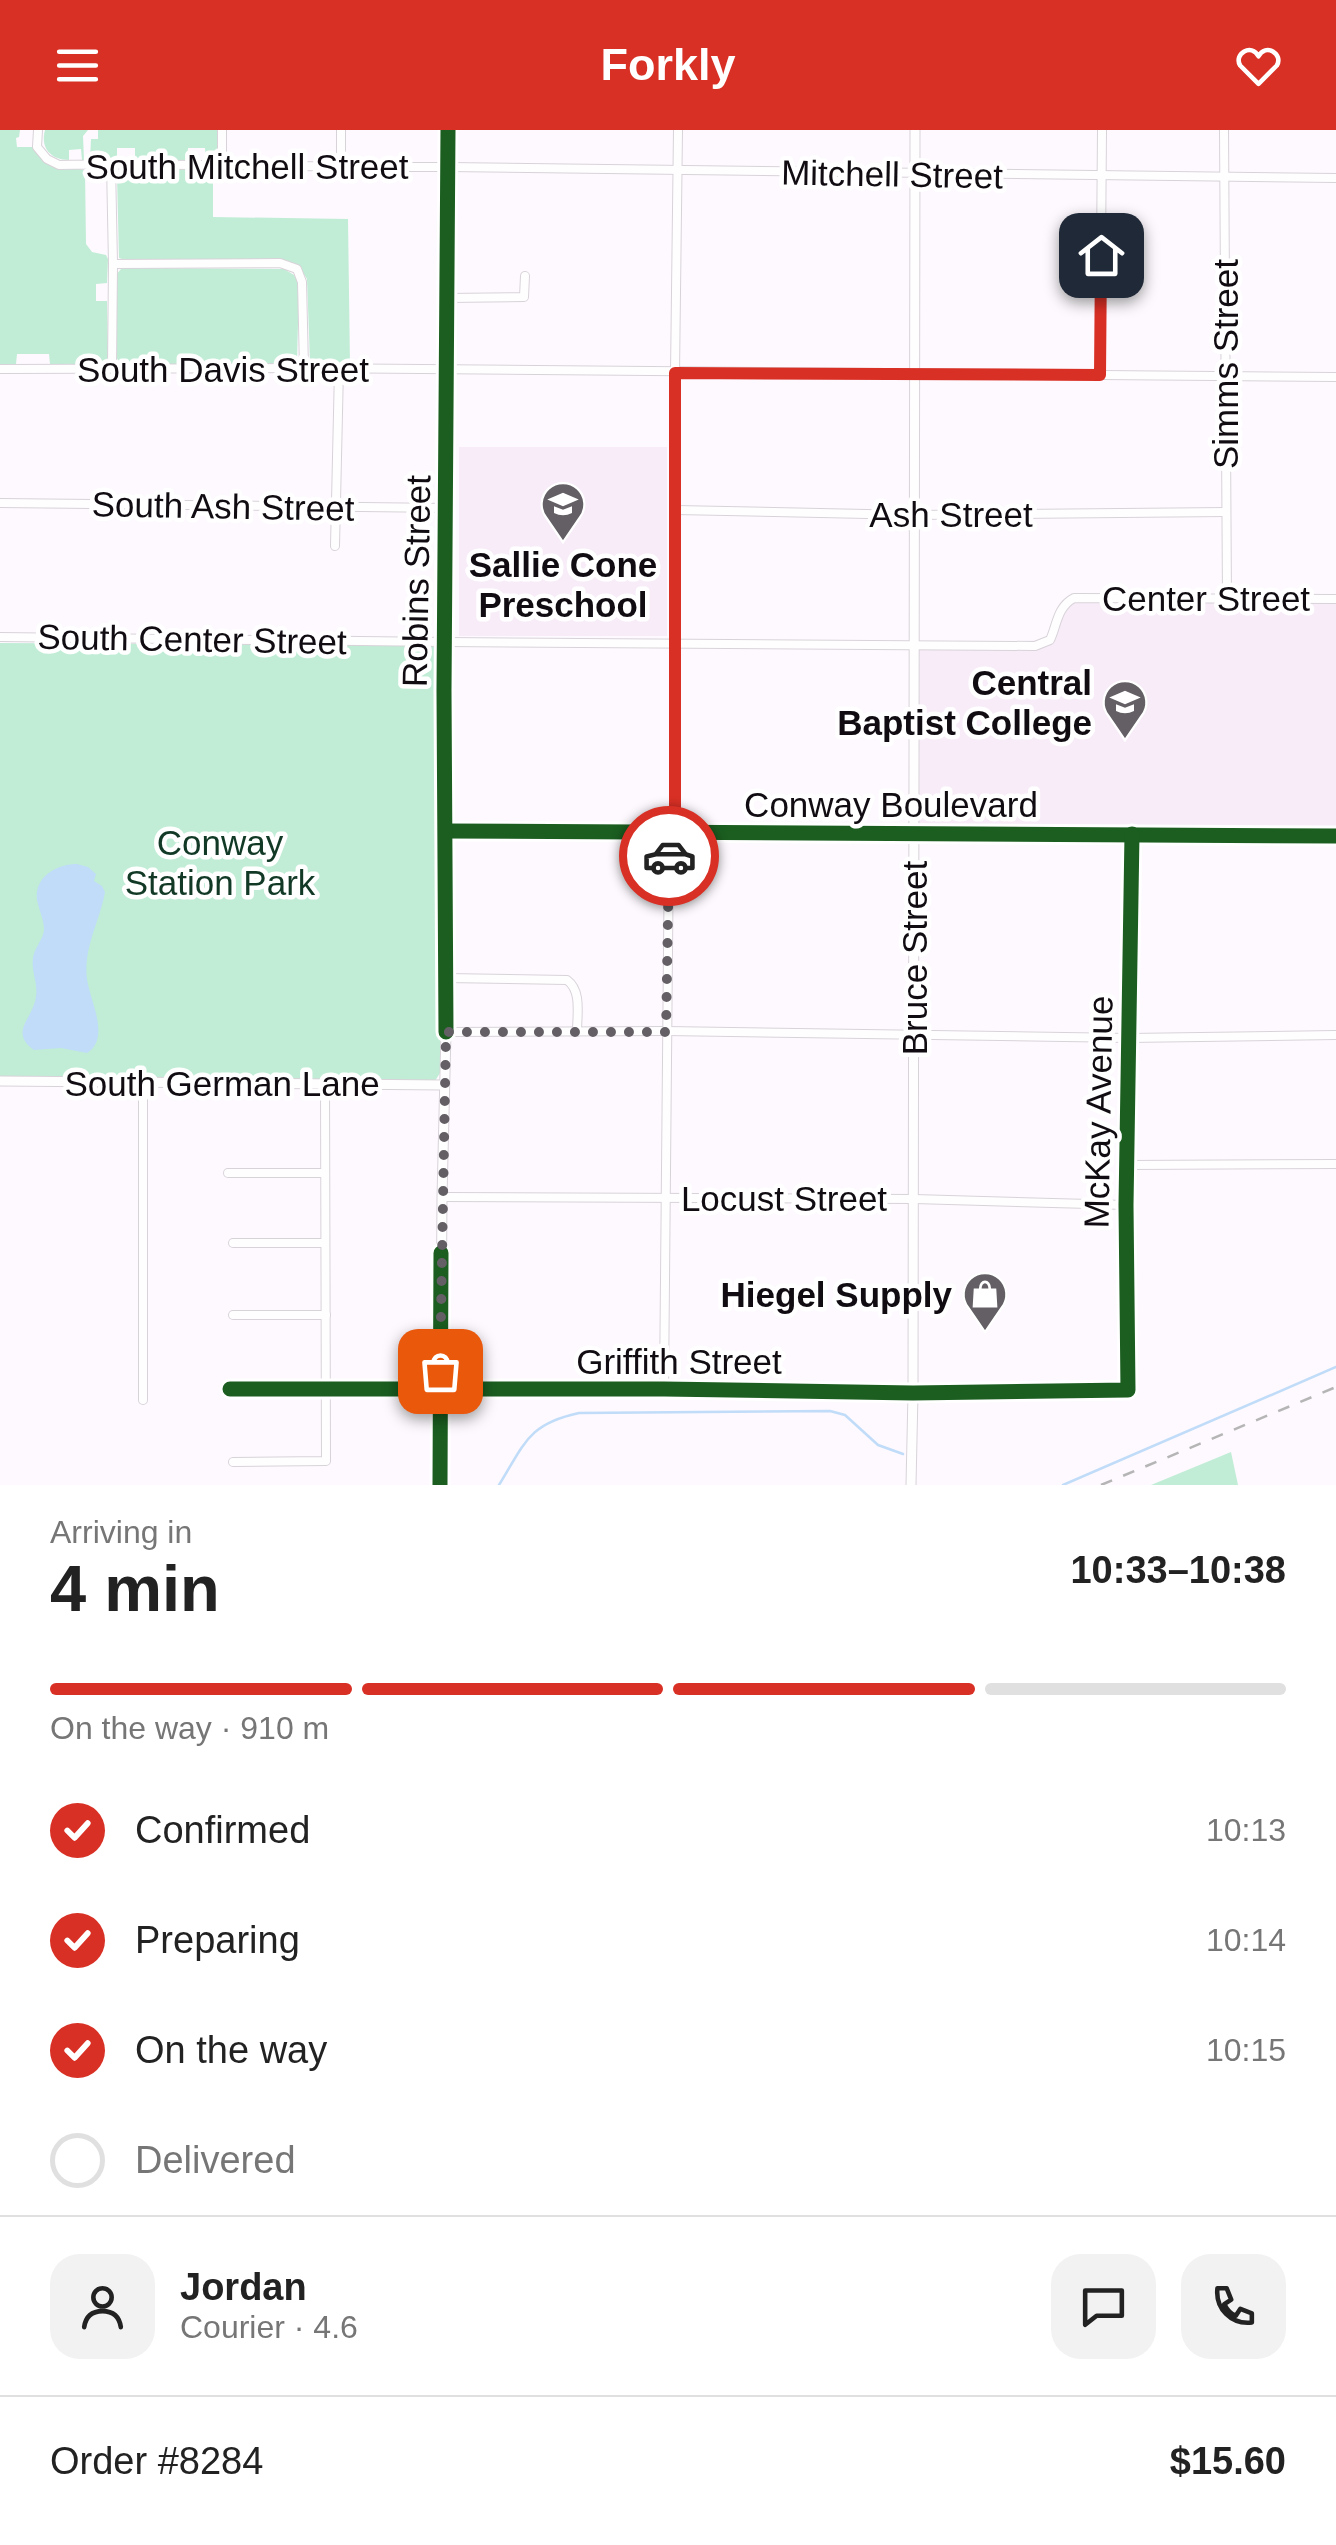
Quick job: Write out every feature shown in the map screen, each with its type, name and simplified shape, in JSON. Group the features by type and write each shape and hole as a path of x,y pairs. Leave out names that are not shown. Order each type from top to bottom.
{"street":[{"name":"South Mitchell Street","path":"38,130 36,146 58,165 448,167"},
{"path":"222,130 222,165"},
{"path":"341,130 341,168"},
{"name":"Robins Street","path":"440,1485 446,1032 448,130"},
{"path":"664,1389 669,842 675,821 678,130"},
{"name":"Bruce Street","path":"911,1485 915,130"},
{"path":"1100,375 1102,130"},
{"name":"Simms Street","path":"1224,130 1227,598"},
{"path":"111,164 112,368"},
{"name":"Mitchell Street","path":"448,167 1336,178"},
{"path":"114,264 280,263 297,269 302,282 304,368"},
{"path":"448,298 524,297 525,276"},
{"name":"South Davis Street","path":"0,369 1336,377"},
{"path":"336,546 340,369"},
{"name":"South Ash Street","path":"0,503 447,508"},
{"name":"Ash Street","path":"676,510 914,516 1226,512"},
{"name":"Center Street","path":"444,642 1043,644 1050,640 1066,602 1074,598 1336,599"},
{"name":"South Center Street","path":"0,637 444,642"},
{"name":"Conway Boulevard","path":"446,832 1336,836"},
{"name":"McKay Avenue","path":"1128,1390 1126,1205 1132,834"},
{"path":"446,978 572,982 577,994 576,1032"},
{"path":"446,1032 1128,1038 1336,1035"},
{"path":"143,1081 143,1400"},
{"name":"South German Lane","path":"0,1082 444,1085"},
{"path":"233,1462 326,1461 325,1084"},
{"path":"1128,1165 1336,1164"},
{"path":"228,1173 325,1173"},
{"name":"Locust Street","path":"442,1196 914,1199 1126,1205"},
{"path":"233,1243 326,1244"},
{"path":"233,1315 326,1315"},
{"name":"Griffith Street","path":"230,1388 914,1394 1128,1390"}],"shaded area":[{"name":"Sallie Cone Preschool","path":"459,447 667,447 667,636 459,636"},
{"name":"Central Baptist College","path":"1074,598 1336,599 1336,836 914,834 914,645 1050,640"}],"green space":[{"path":"0,130 20,130 17,147 34,147 51,164 85,170 86,244 92,252 108,259 107,283 96,284 96,301 107,301 108,358 100,364 50,364 49,354 17,354 16,364 0,364"},
{"path":"45,130 88,130 83,136 84,160 81,149 69,150 69,160 52,155 44,142"},
{"path":"98,130 217,130 217,149 214,157 206,161 205,148 188,148 187,161 135,161 135,148 117,148 117,160 90,160 91,139 98,139"},
{"path":"127,169 213,169 213,217 348,219 350,366 310,362 307,279 291,263 119,258 117,176"},
{"path":"126,268 284,269 299,284 297,361 290,366 121,364 116,357 116,275"},
{"name":"Conway Station Park","path":"0,643 440,647 440,1073 435,1081 0,1077"},
{"path":"1231,1452 1238,1485 1151,1485"}],"water":[{"path":"77,864 96,874 94,881 105,892 86,968 98,1038 87,1053 61,1048 34,1050 23,1037 23,1031 36,996 33,958 44,930 37,892 49,873"}],"waterway":[{"path":"1063,1485 1336,1367"},
{"path":"499,1485 530,1437 549,1423 579,1413 830,1411 845,1415 878,1445 903,1454"}],"railway":[{"path":"1101,1485 1336,1387"}],"cycle path":[{"path":"446,1032 448,130"},
{"path":"446,831 1336,836"},
{"path":"230,1389 913,1393 1128,1390 1126,1205 1132,834"},
{"path":"440,1485 441,1253"}],"way so far":[{"path":"440,1371 446,1032 666,1032 669,856"}],"place":[{"name":"Sallie Cone Preschool","path":"563,542"},
{"name":"Central Baptist College","path":"1125,740"},
{"name":"Hiegel Supply","path":"985,1332"}],"route":[{"path":"669,856 675,821 675,373 1100,375 1101,255"}]}
